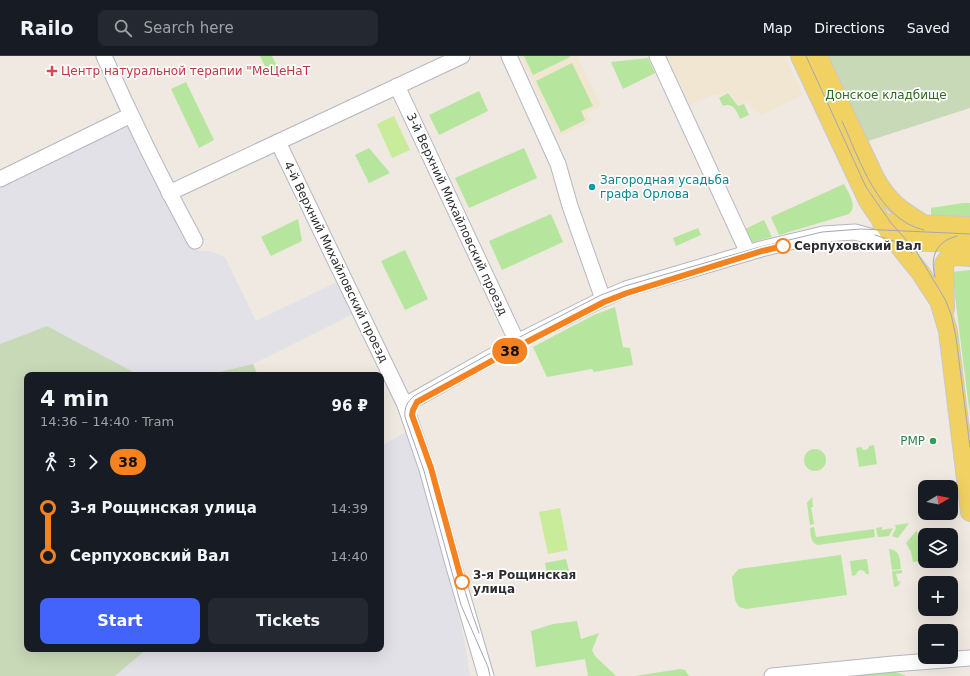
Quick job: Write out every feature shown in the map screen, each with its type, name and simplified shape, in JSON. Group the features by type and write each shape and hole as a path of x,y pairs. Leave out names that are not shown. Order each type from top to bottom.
{"main road":[{"path":"800,56 864,193 891,229 927,282 939,301 946,320"},
{"path":"818,56 875,178 885,196 894,204 925,224"},
{"path":"891,229 925,224 970,226"},
{"path":"891,229 970,243"},
{"path":"970,256 950,257 944,264 946,320 970,512"}],"street":[{"path":"104,56 169,193 195,241"},
{"path":"169,193 462,56"},
{"path":"509,56 558,164 570,206 603,299"},
{"path":"657,56 748,253"},
{"name":"3-й Верхний Михайловский проезд","path":"397,86 518,342"},
{"path":"0,179 131,115"},
{"name":"4-й Верхний Михайловский проезд","path":"278,142 404,405 427,469 486,676"},
{"path":"855,232 884,240 891,229 894,204"},
{"path":"404,405 518,342 626,289 748,253 823,234 891,229"},
{"path":"772,676 970,658"}],"shaded area":[{"path":"521,56 577,56 601,106 587,113 591,122 559,137"},
{"path":"667,56 785,56 803,95 761,115 747,102 738,105 729,91 722,95 713,95 690,105"},
{"path":"125,125 133,128 198,251 210,251 225,257 256,321 337,282 353,314 253,364 219,372 133,372 47,326 0,344 0,188"},
{"path":"406,432 425,486 447,568 463,633 470,676 115,676 143,652 384,652 384,444"}],"green space":[{"path":"260,56 272,56 280,72 270,77"},
{"path":"524,56 569,56 570,57 533,75"},
{"name":"Донское кладбище","path":"826,56 970,56 970,108 865,142"},
{"path":"648,58 655,73 623,89 611,62"},
{"path":"572,63 593,106 581,111 585,120 561,132 536,81"},
{"path":"186,82 214,140 199,148 171,89"},
{"path":"479,91 488,111 439,135 429,115"},
{"path":"728,93 738,106 744,104 749,115 740,119 736,110 732,106 723,106 719,98"},
{"path":"394,116 410,150 392,158 377,124"},
{"path":"369,148 390,173 369,183 355,155"},
{"path":"524,148 537,178 469,208 455,178"},
{"path":"844,184 853,204 852,211 849,214 779,235 771,217"},
{"path":"970,203 970,221 931,219 931,208"},
{"path":"551,214 563,242 502,270 489,241"},
{"path":"298,219 302,241 271,256 261,237"},
{"path":"764,220 772,237 753,242 751,241 745,229"},
{"path":"698,228 701,235 676,246 673,238"},
{"path":"405,250 428,299 405,310 381,261"},
{"path":"970,270 970,416 952,272"},
{"path":"615,307 623,347 630,348 633,365 594,372 592,369 547,377 533,347 594,315"},
{"path":"47,326 133,372 24,372 24,652 143,652 115,676 0,676 0,344"},
{"path":"253,364 257,372 219,372"},
{"path":"874,445 877,464 859,467 856,448 861,447 865,450 868,449 869,446"},
{"path":"815,449 823,452 826,460 823,468 815,471 807,468 804,460 807,452"},
{"path":"812,497 813,507 811,507 814,524 810,525 807,503"},
{"path":"560,508 568,550 548,554 539,512"},
{"path":"909,523 898,538 892,536 896,528 895,525"},
{"path":"814,527 816,537 874,529 875,537 818,545 815,544 811,538 810,528"},
{"path":"882,527 882,530 893,528 889,536 878,537 876,528"},
{"path":"917,530 918,561 913,562 911,552 906,543"},
{"path":"889,549 897,553 900,559 901,569 892,570"},
{"path":"841,555 847,595 746,609 739,607 735,600 732,577 739,569"},
{"path":"566,559 570,575 548,580 545,563"},
{"path":"867,559 869,574 866,574 864,571 860,570 856,575 852,576 850,561"},
{"path":"902,570 902,573 896,574 898,582 901,581 898,586 894,587 892,571"},
{"path":"577,621 581,639 599,633 592,650 595,656 616,676 588,676 585,659 536,667 531,631 553,624"},
{"path":"886,668 906,676 819,676"},
{"path":"680,669 685,670 689,676 635,676"}],"tram line":[{"path":"806,56 866,187 891,223 916,251 945,299 951,314 956,337 970,447"},
{"path":"842,121 863,169 882,201 894,214 908,224 924,230"},
{"path":"490,676 488,667 461,605 424,471 405,417 406,405 414,396 516,339 601,295 625,286 760,247 822,232 861,229 970,234"},
{"path":"875,235 897,242 912,253"},
{"path":"935,277 933,263 936,251 944,242 957,236"},
{"name":"38","path":"462,582 431,468 412,415 414,406 417,402 519,346 604,302 627,293 762,251 783,246"},
{"path":"479,633 459,572 431,469 414,423 413,413 417,402 519,346 604,302 627,293 701,270"}],"place":[{"name":"Центр натуральной терапии \"МеЦеНаТ","path":"52,71"},
{"name":"Загородная усадьба графа Орлова","path":"592,187"},
{"name":"Серпуховский Вал","path":"783,246"},
{"name":"PMP","path":"933,441"},
{"name":"3-я Рощинская улица","path":"462,582"}]}
